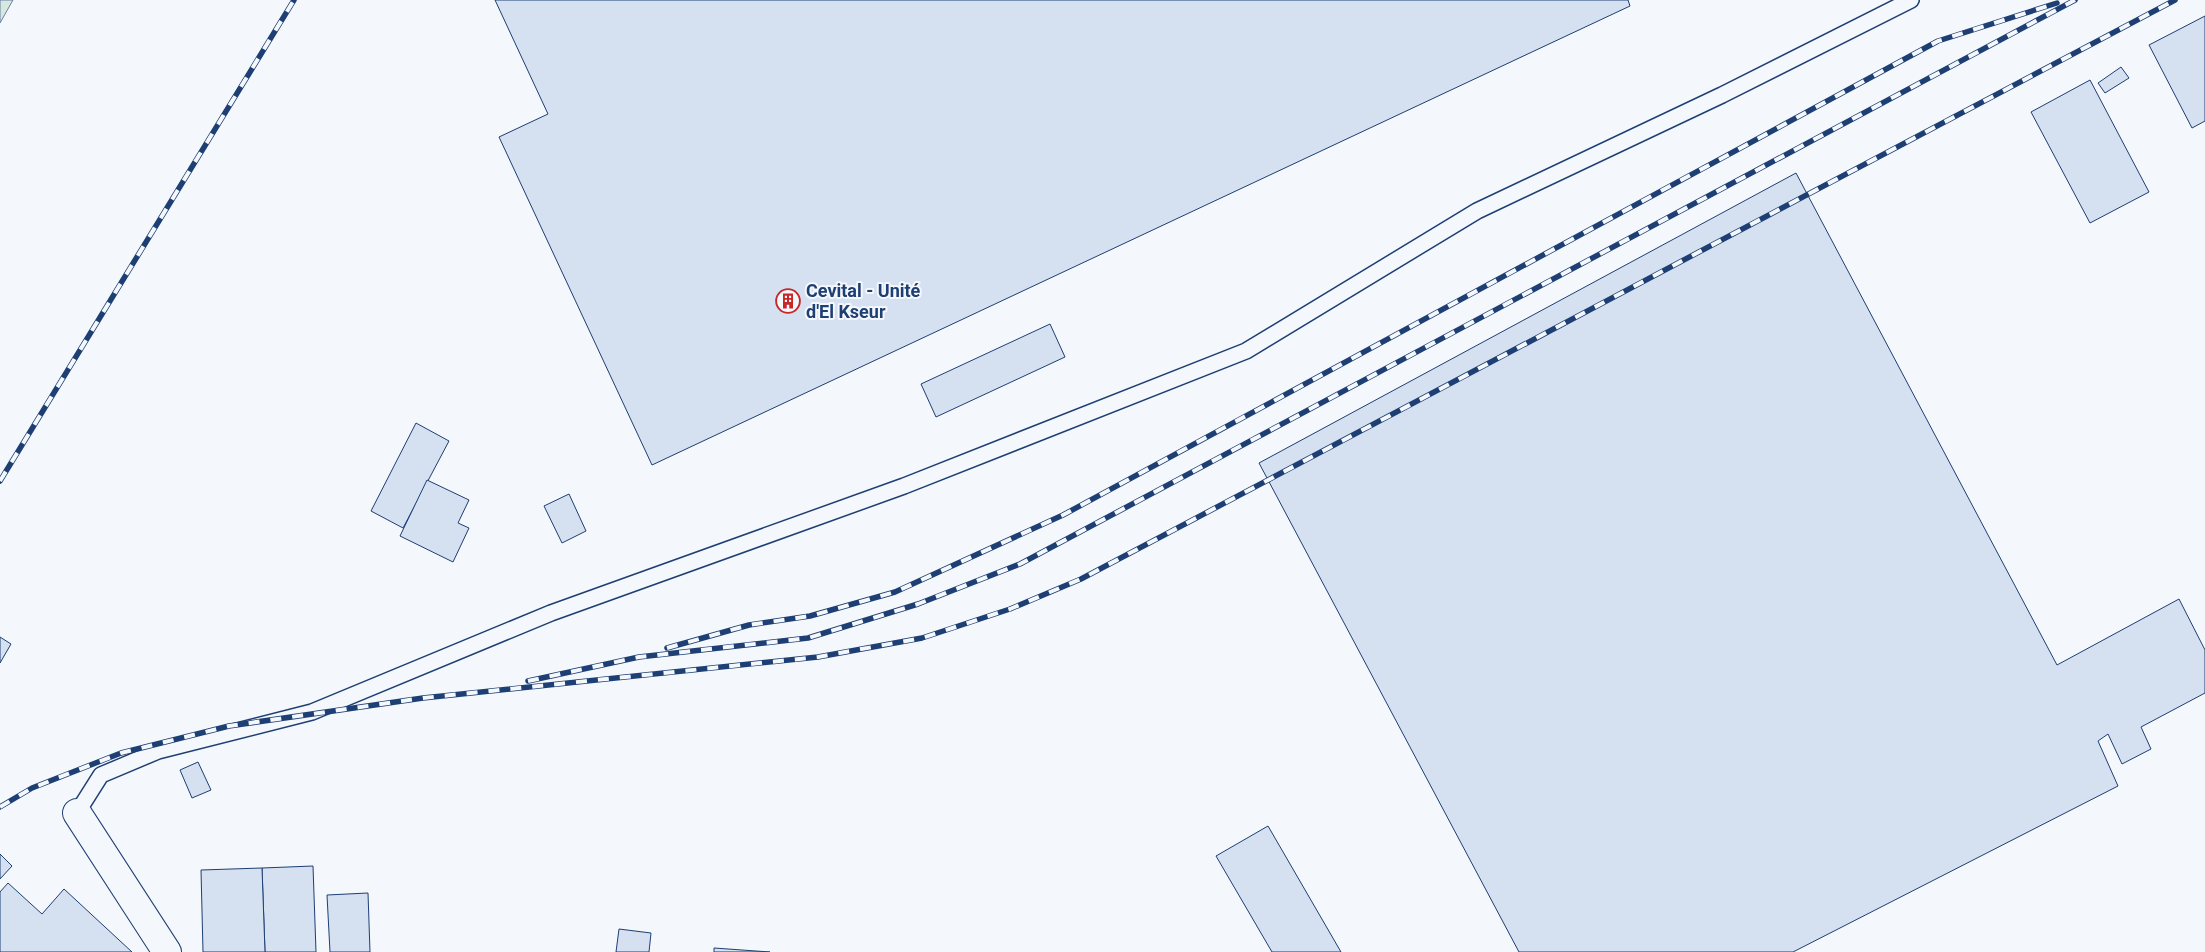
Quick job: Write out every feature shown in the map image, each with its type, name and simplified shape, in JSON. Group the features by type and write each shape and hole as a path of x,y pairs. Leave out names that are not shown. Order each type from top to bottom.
{"street":[{"path":"77,813 167,952"}],"lane":[{"path":"77,813 100,775 158,751 312,712 550,613 904,486 1246,351 1477,210 1722,95 1911,0"}],"shaded area":[{"path":"0,0 13,0 0,23"}],"building":[{"name":"Cevital - Unité d'El Kseur","path":"495,0 1628,0 1630,6 652,465 499,137 548,114"},
{"path":"2205,16 2205,121 2192,128 2149,45"},
{"path":"2121,67 2129,78 2105,93 2098,83"},
{"path":"2090,80 2149,192 2090,223 2031,112"},
{"path":"1796,173 2057,665 2179,599 2205,650 2205,693 2141,727 2151,749 2122,764 2108,734 2098,741 2118,786 1793,952 1519,952 1259,463"},
{"path":"1050,324 1065,357 936,417 921,384"},
{"path":"416,423 449,441 403,528 371,511"},
{"path":"427,480 469,500 458,523 469,528 453,562 400,536"},
{"path":"569,494 586,531 562,543 544,506"},
{"path":"0,637 11,644 0,663"},
{"path":"198,762 211,790 192,798 180,770"},
{"path":"1268,826 1341,952 1272,952 1216,856"},
{"path":"0,854 12,866 0,879"},
{"path":"313,866 316,952 265,952 262,868"},
{"path":"262,868 265,952 203,952 201,870"},
{"path":"8,883 42,914 64,889 132,952 0,952 0,892"},
{"path":"368,893 370,952 330,952 327,895"},
{"path":"619,929 651,933 649,952 616,952"},
{"path":"714,948 770,952 714,952"}],"railway":[{"path":"0,481 294,0"},
{"path":"528,681 639,657 808,638 918,604 1020,564 2075,0"},
{"path":"0,807 32,788 121,753 229,726 423,698 818,657 922,638 1010,609 1081,579 2175,0"},
{"path":"667,648 749,625 810,616 895,592 1063,515 1938,41 2057,3"}],"place":[{"name":"Cevital - Unité d'El Kseur","path":"788,301"}]}
